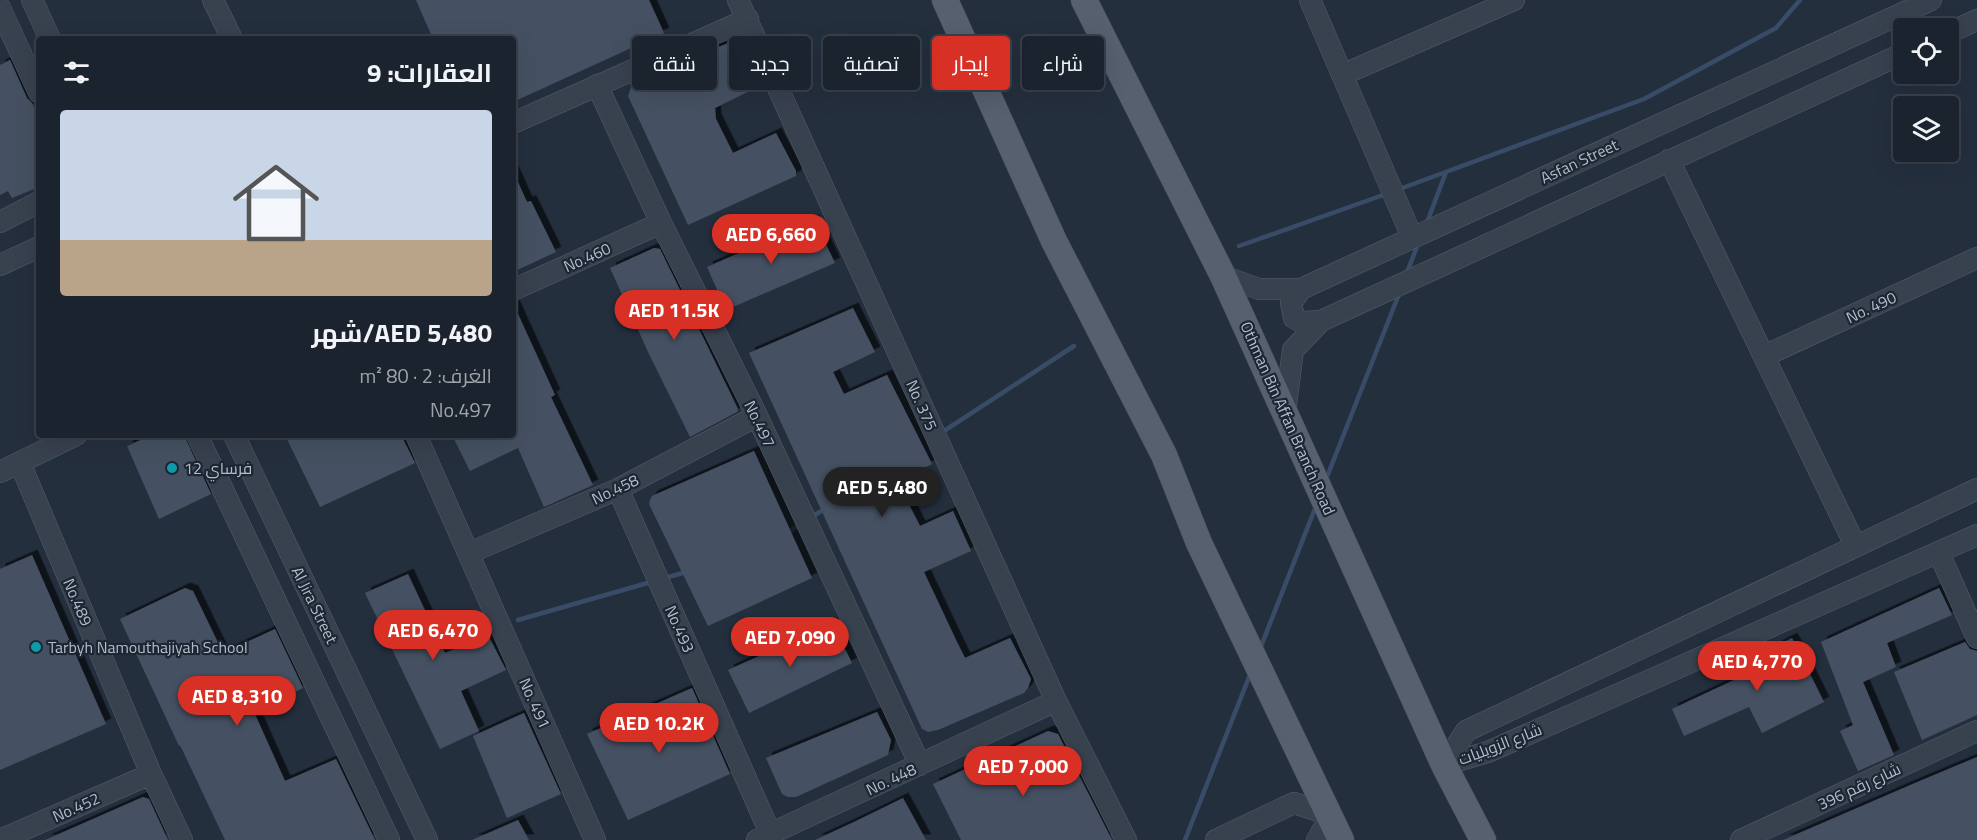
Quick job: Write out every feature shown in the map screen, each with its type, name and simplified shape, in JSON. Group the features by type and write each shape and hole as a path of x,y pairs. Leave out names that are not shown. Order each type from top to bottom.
{"main road":[{"path":"945,0 1054,240 1164,455 1199,543 1341,840"},
{"name":"Othman Bin Affan Branch Road","path":"1084,0 1223,276 1444,765 1483,840"}],"street":[{"path":"32,0 49,36"},
{"path":"213,0 231,36"},
{"name":"No. 375","path":"738,0 1056,700 1126,840"},
{"path":"1310,0 1412,237"},
{"path":"1342,75 1514,0"},
{"name":"Asfan Street","path":"1223,276 1259,289 1301,289 1931,0"},
{"path":"0,8 8,44 36,88"},
{"path":"516,122 748,20"},
{"path":"1959,28 1977,20"},
{"path":"1285,412 1293,350 1321,321 1893,58"},
{"name":"No.497","path":"597,85 662,224 757,416 920,765"},
{"path":"1669,160 1855,545"},
{"path":"0,222 36,204"},
{"name":"No.460","path":"516,289 662,224"},
{"path":"0,265 36,248"},
{"name":"No. 490","path":"1764,356 1977,258"},
{"path":"1301,289 1291,303 1294,318 1302,322 1321,321"},
{"name":"No.458","path":"469,553 618,489 757,416"},
{"path":"0,472 70,438"},
{"name":"Al Jira Street","path":"198,438 389,840"},
{"name":"Al Jira Street","path":"235,438 427,840"},
{"name":"No. 491","path":"417,438 595,840"},
{"name":"No.489","path":"20,463 151,774 182,840"},
{"name":"No.493","path":"618,489 764,837"},
{"name":"شارع الزويليات","path":"1444,765 1466,731 1977,489"},
{"name":"شارع الزويليات","path":"1444,765 1488,752 1977,535"},
{"path":"1939,553 1977,638"},
{"name":"No. 448","path":"764,837 1056,700"},
{"name":"شارع رقم 396","path":"1741,840 1977,732"},
{"name":"No.452","path":"0,840 151,774"},
{"path":"1216,840 1294,803 1331,815 1317,840"}],"building":[{"path":"416,0 649,0 664,33 657,36 632,36 632,48 516,101 516,36 432,36"},
{"path":"729,43 729,90 752,90 715,108 716,119 733,153 776,133 796,171 796,176 688,225 628,96 632,87 632,90 717,90 717,48"},
{"path":"10,60 36,114 36,188 12,198 8,191 0,195 0,65"},
{"path":"516,178 527,202 531,201 556,252 516,271"},
{"path":"814,220 835,263 726,310 707,267"},
{"path":"654,248 660,249 738,409 737,412 690,437 610,268"},
{"path":"853,308 875,352 833,372 844,394 887,375 932,464 897,481 920,526 953,511 971,551 924,572 957,642 965,658 1010,638 1031,679 1024,693 938,730 928,732 922,729 749,353"},
{"path":"516,310 555,395 551,397 593,485 544,507 518,448 470,471 454,438 516,438"},
{"name":"فرساي 12","path":"145,438 185,438 211,494 159,519 127,446"},
{"path":"286,438 402,438 415,463 320,507"},
{"path":"754,451 812,578 708,626 649,504 650,500 652,496"},
{"name":"Tarbyh Namouthajiyah School","path":"32,555 106,724 0,770 0,569"},
{"path":"408,574 445,653 488,635 506,670 461,691 479,731 440,749 365,593"},
{"path":"185,588 193,591 223,653 275,629 303,688 254,712 285,781 336,759 375,840 225,840 120,619"},
{"path":"1939,588 1952,615 1887,643 1896,667 1863,682 1894,755 1858,771 1840,731 1853,725 1821,642"},
{"path":"832,623 852,663 749,713 728,670"},
{"path":"1792,638 1824,702 1762,733 1749,707 1684,736 1672,709 1736,679 1731,669"},
{"path":"1965,642 1970,649 1977,651 1977,715 1922,740 1894,672"},
{"path":"692,688 730,774 628,820 587,734"},
{"path":"877,712 891,740 888,755 796,797 782,794 766,758"},
{"path":"524,713 561,794 507,818 473,736"},
{"path":"1048,731 1058,734 1112,840 961,840 933,784"},
{"path":"1977,757 1977,840 1783,840 1915,783"},
{"path":"143,797 149,799 168,840 45,840"},
{"path":"903,798 926,840 815,840 856,821"},
{"path":"518,820 529,840 472,840"}],"waterway":[{"path":"1397,190 1644,99 1776,28 1800,0"},
{"path":"1426,225 1446,172"},
{"path":"1239,246 1386,194"},
{"path":"1406,275 1418,244"},
{"path":"1325,482 1399,294"},
{"path":"941,433 1074,346"},
{"path":"1260,649 1316,506"},
{"path":"810,518 826,508"},
{"path":"785,534 801,524"},
{"path":"665,578 686,572"},
{"path":"518,620 651,582"},
{"path":"1185,840 1251,672"}],"place":[{"name":"فرساي 12","path":"172,468"},
{"name":"Tarbyh Namouthajiyah School","path":"36,647"}]}
